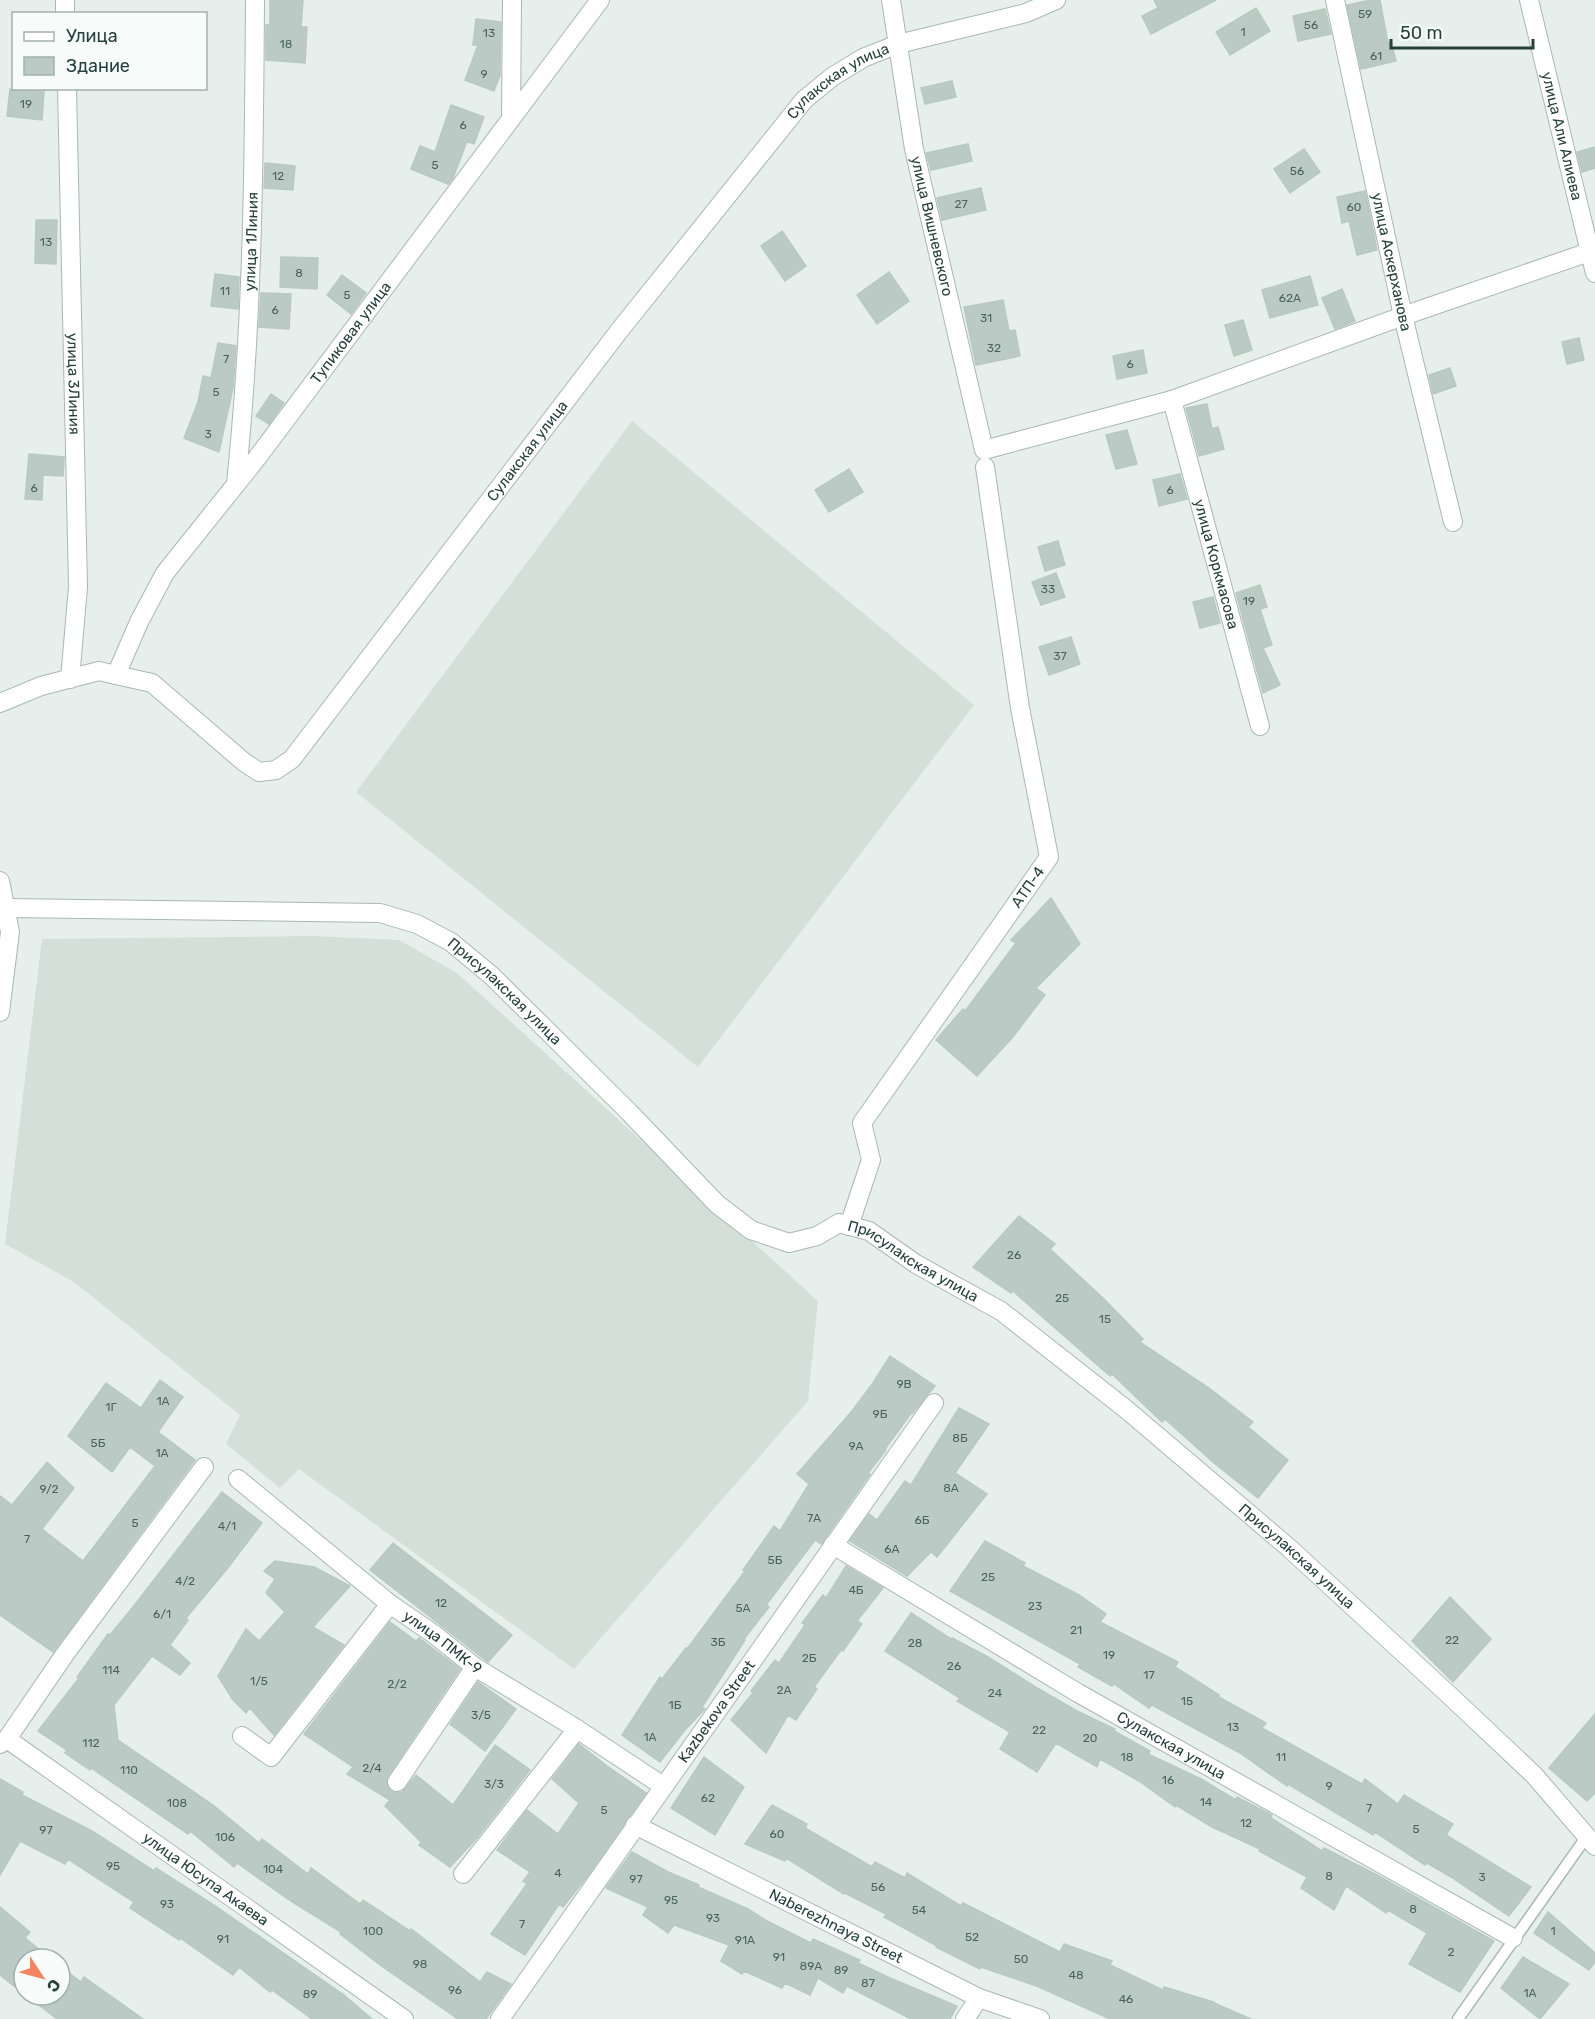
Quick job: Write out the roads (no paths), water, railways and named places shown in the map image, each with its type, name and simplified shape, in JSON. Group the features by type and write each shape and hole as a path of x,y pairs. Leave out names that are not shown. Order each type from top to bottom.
{"street":[{"name":"улица 1Линия","path":"236,483 246,394 253,215 255,0"},
{"path":"511,119 512,0"},
{"name":"Тупиковая улица","path":"116,675 139,622 165,573 329,363 600,0"},
{"name":"улица Вишневского","path":"891,0 915,149 984,458"},
{"name":"Сулакская улица","path":"0,703 41,686 99,671 152,683 244,762 259,772 276,770 292,759 620,331 804,100 832,77 863,58 898,44 1026,13 1056,0"},
{"name":"улица Аскерханова","path":"1335,0 1403,316 1453,522"},
{"name":"улица Али Алиева","path":"1529,0 1593,250 1595,273"},
{"name":"улица 3Линия","path":"67,90 78,586 70,679"},
{"path":"984,458 1172,399 1593,250"},
{"name":"улица Коркмасова","path":"1172,399 1260,726"},
{"name":"АТП-4","path":"849,1226 871,1160 862,1124 1049,858 1020,708 984,458"},
{"path":"0,881 10,932 0,1012"},
{"name":"Присулакская улица","path":"5,908 380,913 417,924 450,942 492,976 629,1112 717,1204 751,1230 789,1243 816,1236 839,1223 869,1231 916,1264 1001,1311 1127,1410 1288,1547 1447,1693 1534,1775 1591,1841"},
{"name":"Kazbekova Street","path":"500,2019 934,1403"},
{"path":"4,1741 65,1654 204,1467"},
{"name":"улица ПМК-9","path":"238,1479 390,1604 435,1635 475,1667 577,1729 663,1786"},
{"name":"Сулакская улица","path":"833,1545 1078,1693 1513,1938"},
{"path":"242,1736 271,1757 390,1604"},
{"path":"397,1782 475,1667"},
{"path":"463,1874 577,1729"},
{"name":"улица Юсупа Акаева","path":"4,1741 404,2019"},
{"name":"Naberezhnaya Street","path":"635,1825 979,1998 1040,2019"},
{"path":"965,2019 979,1998"}],"lane":[{"path":"1458,2019 1513,1938 1591,1841"}]}
